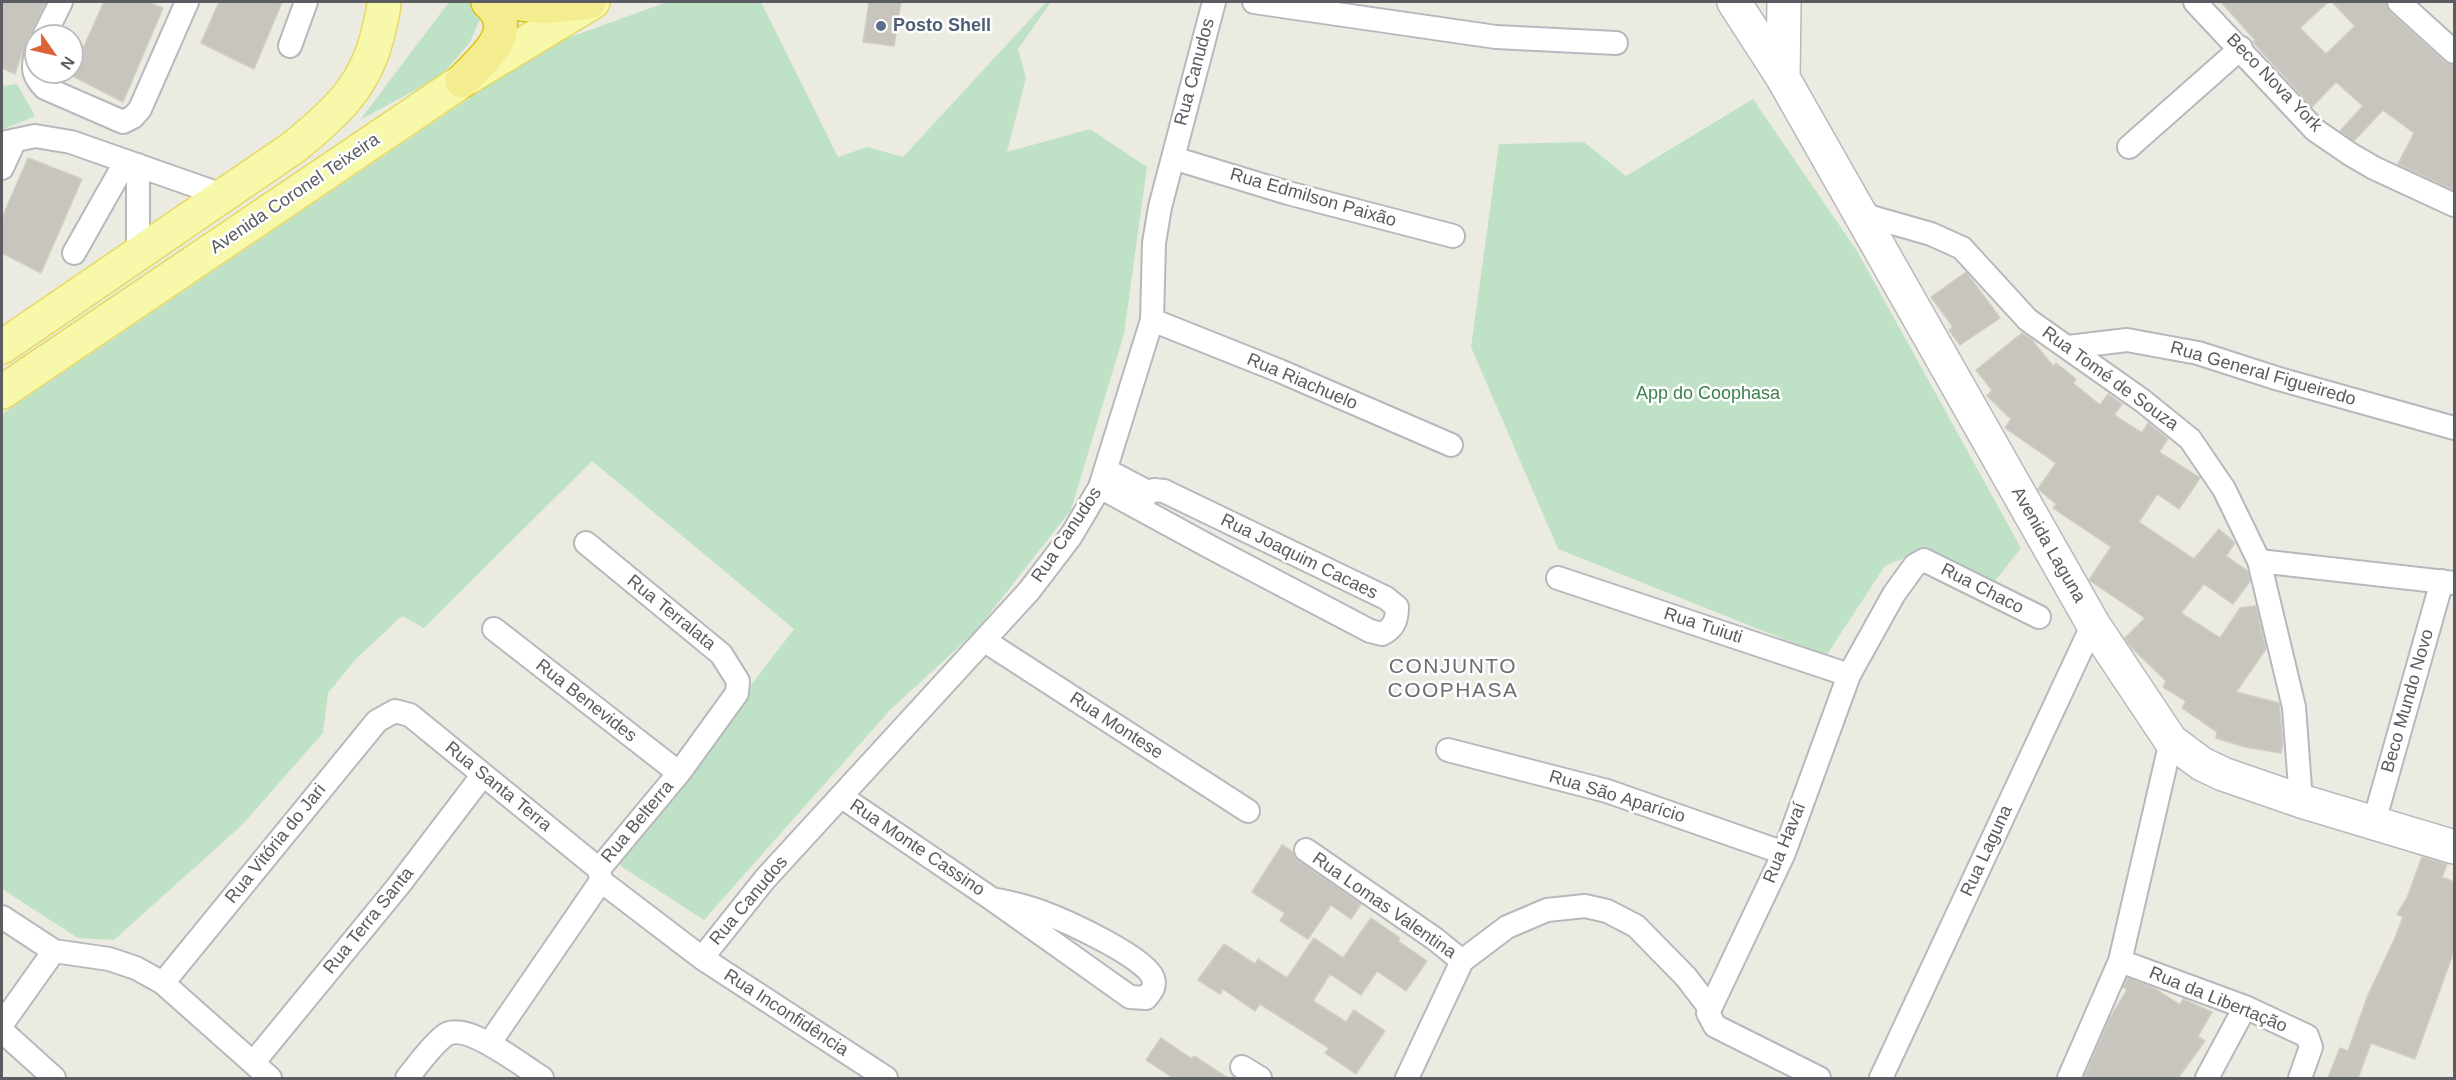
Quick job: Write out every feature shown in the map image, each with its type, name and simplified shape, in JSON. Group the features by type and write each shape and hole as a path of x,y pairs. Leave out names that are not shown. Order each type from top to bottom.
{"highway":[{"path":"462,81 496,42 502,28 499,14 488,2"},
{"name":"Avenida Coronel Teixeira","path":"504,2 544,7 591,2"}],"main road":[{"path":"2,347 294,147 333,116 353,93 365,73 377,40 384,2"},
{"name":"Avenida Coronel Teixeira","path":"2,392 462,81 591,2"},
{"name":"Avenida Laguna","path":"1734,2 1783,78 2093,624 2171,741 2202,764 2301,801 2454,847"},
{"path":"1783,78 1784,2"}],"street":[{"path":"50,24 61,2"},
{"path":"41,84 45,88 123,122 133,117 140,109 187,2"},
{"path":"290,46 306,2"},
{"name":"Rua Canudos","path":"702,958 765,879 985,641 1036,582 1071,536 1103,478 1152,320 1154,243 1160,207 1214,2"},
{"path":"1254,2 1496,37 1616,43"},
{"name":"Beco Nova York","path":"2195,2 2241,48 2315,130 2374,168 2454,205"},
{"path":"2399,2 2454,52"},
{"path":"2129,147 2241,48"},
{"path":"2,168 8,142 36,136 71,141 222,195"},
{"name":"Rua Edmilson Paixão","path":"1173,158 1288,193 1453,236"},
{"path":"74,253 132,163"},
{"path":"132,163 138,253"},
{"name":"Rua Tomé de Souza","path":"1861,214 1931,234 1962,248 2028,320 2143,401 2190,439 2224,489 2259,561 2294,707 2301,801"},
{"name":"Rua Riachuelo","path":"1152,320 1451,445"},
{"name":"Rua General Figueiredo","path":"2068,347 2127,340 2198,352 2279,379 2454,428"},
{"name":"Rua Joaquim Cacaes","path":"1103,478 1347,620 1382,634 1392,629 1397,618 1397,607 1386,598 1164,491 1154,490 1143,500"},
{"name":"Rua Terralata","path":"586,543 721,654 738,681 737,693"},
{"name":"Rua Chaco","path":"1924,560 2039,617"},
{"name":"Rua Havaí","path":"1709,1007 1784,853 1849,675 1894,594 1915,565 1924,560"},
{"path":"2259,561 2448,582"},
{"name":"Rua Tuiuti","path":"1558,578 1849,675"},
{"name":"Beco Mundo Novo","path":"2374,822 2448,582"},
{"name":"Rua Laguna","path":"1881,1078 2093,624"},
{"name":"Rua Benevides","path":"494,629 679,773"},
{"name":"Rua Montese","path":"985,641 1248,811"},
{"name":"Rua Belterra","path":"489,1044 600,875 737,693"},
{"name":"Rua Santa Terra","path":"395,711 410,715 600,875"},
{"name":"Rua Vitória do Jari","path":"163,983 377,721 395,711"},
{"path":"2069,1078 2120,961 2171,741"},
{"name":"Rua São Aparício","path":"1448,750 1607,790 1784,853"},
{"name":"Rua Terra Santa","path":"253,1063 399,885 482,776"},
{"name":"Rua Monte Cassino","path":"842,797 1130,997 1146,998 1152,992 1154,984 1152,975 1137,961 1095,935 1044,912 992,899"},
{"name":"Rua Lomas Valentina","path":"1306,850 1435,939 1462,961"},
{"name":"Rua Inconfidência","path":"600,875 702,958 886,1078"},
{"path":"1407,1078 1462,961 1508,927 1547,910 1585,906 1607,911 1636,926 1686,977 1709,1007 1708,1013 1715,1026 1819,1078"},
{"path":"2,917 54,951 109,959 136,968 163,983 270,1078"},
{"path":"2,1024 54,951"},
{"name":"Rua da Libertação","path":"2120,961 2245,1008 2307,1036 2311,1047 2300,1078"},
{"path":"2207,1078 2245,1008"},
{"path":"2,1031 54,1078"},
{"path":"407,1078 444,1036 454,1031 464,1032 489,1044 542,1078"}],"green space":[{"path":"449,2 486,2 470,42 441,76 360,120"},
{"path":"667,2 761,2 838,157 867,147 903,157 1046,2 1051,2 1018,49 1026,78 1007,152 1090,129 1147,167 1124,334 1071,510 976,631 890,710 704,920 616,861 794,629 592,461 424,628 402,616 356,659 328,693 323,733 242,825 114,940 78,938 2,889 2,414 548,45"},
{"path":"17,84 35,116 2,130 2,86"},
{"name":"App do Coophasa","path":"1753,99 1857,251 2021,548 1992,585 1922,550 1885,566 1826,656 1558,549 1471,347 1499,144 1584,142 1626,176"}],"building":[{"path":"2,2 46,2 35,24 24,24 24,49 15,74 2,68"},
{"path":"104,2 147,2 163,8 123,102 84,82 84,46"},
{"path":"219,2 282,2 254,69 201,43"},
{"name":"Posto Shell","path":"869,2 901,2 894,46 863,42"},
{"path":"2221,2 2328,2 2300,28 2326,54 2355,26 2332,2 2386,2 2390,12 2445,62 2454,65 2454,190 2398,164 2414,133 2383,110 2354,141 2340,131 2363,106 2336,82 2312,107 2253,42 2255,40"},
{"path":"28,158 82,179 41,273 2,253 2,218"},
{"path":"1966,272 2000,318 1960,345 1949,330 1953,327 1931,297"},
{"path":"2022,333 2032,340 2053,366 2056,363 2076,379 2073,383 2100,405 2108,394 2122,404 2114,415 2142,433 2148,423 2168,439 2159,452 2200,478 2179,509 2157,494 2139,522 2194,559 2219,529 2235,543 2226,556 2248,571 2250,581 2233,604 2204,584 2181,613 2220,638 2240,608 2256,606 2266,649 2236,692 2279,703 2283,742 2281,753 2245,747 2216,738 2217,732 2182,708 2186,701 2163,687 2166,681 2132,648 2125,638 2145,618 2089,580 2111,547 2053,508 2056,504 2038,489 2056,463 2005,428 2011,419 1987,396 1992,390 1976,370"},
{"path":"1282,845 1293,852 1298,861 1361,904 1351,919 1331,905 1308,939 1280,921 1285,913 1252,892"},
{"path":"2422,857 2447,864 2442,877 2454,882 2454,951 2415,1059 2371,1043 2358,1078 2328,1078 2340,1048 2348,1051 2368,995 2395,938 2403,917 2397,914 2407,898"},
{"path":"1371,918 1427,961 1406,991 1377,971 1361,995 1330,974 1313,1001 1346,1022 1354,1010 1385,1031 1356,1074 1325,1053 1329,1048 1260,1004 1255,1011 1223,989 1220,994 1198,980 1224,944 1255,964 1258,959 1287,978 1314,938 1343,958"},
{"path":"2128,978 2156,989 2180,1005 2183,999 2212,1012 2198,1036 2205,1041 2178,1078 2084,1078 2110,1018 2127,990 2123,987"},
{"path":"1161,1038 1192,1059 1194,1056 1228,1078 1173,1078 1146,1060"}],"place":[{"name":"Posto Shell","path":"881,26"}],"district":[{"name":"CONJUNTO COOPHASA","path":"1453,679"}]}
